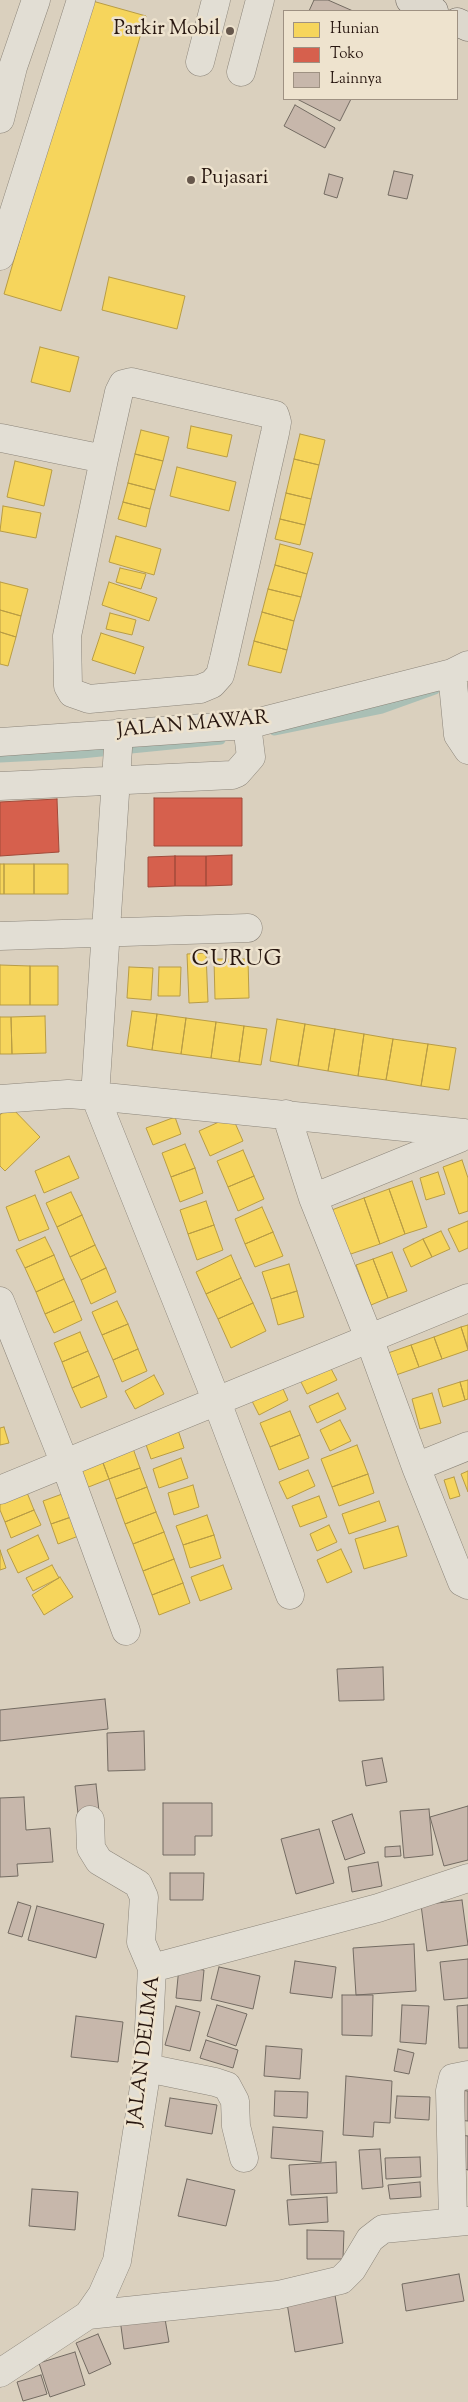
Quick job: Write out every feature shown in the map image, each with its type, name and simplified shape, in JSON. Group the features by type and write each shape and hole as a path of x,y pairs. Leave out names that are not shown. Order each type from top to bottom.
{"highway":[{"path":"410,0 432,10"}],"street":[{"path":"0,118 7,66 36,0"},
{"path":"0,256 81,0"},
{"path":"200,62 216,0"},
{"path":"241,72 260,0"},
{"path":"130,382 275,415 277,422 275,433 224,660 220,675 212,684 200,689 89,699 72,693 68,686 67,636 104,459 119,392 123,384 130,382"},
{"path":"0,435 104,459"},
{"path":"457,673 463,743"},
{"name":"JALAN MAWAR","path":"0,742 247,727 457,673"},
{"path":"0,786 118,773 232,775 238,773 251,757 247,727"},
{"path":"119,736 95,1096 217,1402 290,1595"},
{"path":"0,936 248,928"},
{"path":"0,1099 68,1094 464,1133 460,1138 313,1198"},
{"path":"286,1114 313,1198 370,1338 416,1468 462,1582 468,1586"},
{"path":"0,1490 468,1298"},
{"path":"0,1301 65,1464 126,1631"},
{"path":"416,1468 468,1446"},
{"path":"90,1820 91,1848 99,1861 138,1884 144,1897 141,1942 152,1968"},
{"name":"JALAN DELIMA","path":"0,2373 88,2315 102,2294 117,2261 147,2068 152,1968 378,1908 468,1878"},
{"path":"147,2068 228,2086 235,2101 236,2126 244,2158"},
{"path":"88,2315 278,2295 342,2280 352,2269 370,2239 383,2229 460,2221 450,2091 453,2078 468,2075"}],"building: Hunian":[{"path":"89,0 146,16 61,311 4,294"},
{"path":"109,277 185,296 177,329 102,310"},
{"path":"40,347 79,357 70,392 31,382"},
{"path":"191,426 232,435 227,457 187,448"},
{"path":"141,430 169,437 163,461 135,454"},
{"path":"300,434 325,440 319,465 294,459"},
{"path":"135,454 163,461 155,490 128,483"},
{"path":"294,459 319,465 311,499 286,493"},
{"path":"15,461 52,470 44,506 7,497"},
{"path":"177,467 236,482 229,511 170,496"},
{"path":"128,483 155,490 150,509 123,502"},
{"path":"286,493 311,499 305,525 280,519"},
{"path":"123,502 150,509 146,527 118,519"},
{"path":"3,506 41,513 36,538 0,531"},
{"path":"280,519 305,525 300,545 275,539"},
{"path":"116,536 161,549 154,575 109,562"},
{"path":"280,544 313,553 307,574 275,565"},
{"path":"275,565 307,574 301,597 268,589"},
{"path":"120,568 146,574 141,589 116,582"},
{"path":"0,582 28,589 21,616 0,610"},
{"path":"109,582 157,598 149,621 102,605"},
{"path":"268,589 301,597 294,621 262,612"},
{"path":"0,610 21,616 16,637 0,632"},
{"path":"262,612 294,621 287,650 254,641"},
{"path":"110,613 136,620 132,635 106,629"},
{"path":"0,632 16,637 8,666 0,664"},
{"path":"101,633 144,647 135,674 92,660"},
{"path":"254,641 287,650 281,673 248,665"},
{"path":"0,864 4,864 4,894 0,894"},
{"path":"4,864 34,864 34,894 4,894"},
{"path":"34,864 68,864 68,894 34,894"},
{"path":"206,953 208,1002 189,1003 187,954"},
{"path":"214,959 248,959 249,998 215,999"},
{"path":"0,965 30,966 30,1005 0,1005"},
{"path":"30,966 58,966 58,1005 30,1005"},
{"path":"129,967 153,968 151,1000 127,998"},
{"path":"159,967 181,967 180,996 158,996"},
{"path":"132,1011 157,1014 152,1050 127,1046"},
{"path":"157,1014 186,1018 181,1054 152,1050"},
{"path":"45,1016 46,1053 12,1054 11,1017"},
{"path":"0,1017 11,1017 12,1054 0,1054"},
{"path":"186,1018 216,1022 211,1058 181,1054"},
{"path":"277,1019 305,1024 298,1066 270,1061"},
{"path":"216,1022 244,1026 239,1062 211,1058"},
{"path":"305,1024 335,1029 328,1071 298,1066"},
{"path":"244,1026 267,1029 261,1065 239,1062"},
{"path":"335,1029 364,1034 358,1076 328,1071"},
{"path":"364,1034 393,1039 386,1080 358,1076"},
{"path":"393,1039 428,1044 421,1086 386,1080"},
{"path":"428,1044 456,1048 449,1090 421,1086"},
{"path":"10,1106 40,1137 5,1171 0,1166 0,1115"},
{"path":"232,1116 243,1141 210,1156 199,1131"},
{"path":"175,1117 181,1134 153,1145 146,1128"},
{"path":"185,1144 195,1168 171,1177 162,1153"},
{"path":"243,1150 254,1176 228,1187 217,1161"},
{"path":"69,1156 79,1178 44,1193 35,1171"},
{"path":"462,1160 468,1178 468,1211 459,1214 443,1167"},
{"path":"195,1168 203,1193 180,1202 171,1177"},
{"path":"438,1172 445,1194 426,1200 420,1178"},
{"path":"254,1176 264,1199 238,1211 228,1187"},
{"path":"412,1181 427,1227 405,1234 389,1189"},
{"path":"389,1189 405,1234 380,1244 364,1198"},
{"path":"71,1192 82,1215 57,1227 46,1203"},
{"path":"35,1195 49,1229 19,1241 6,1207"},
{"path":"364,1198 380,1244 345,1256 329,1211"},
{"path":"206,1201 214,1225 188,1234 180,1210"},
{"path":"262,1207 273,1232 245,1244 235,1219"},
{"path":"82,1215 95,1245 70,1257 57,1227"},
{"path":"468,1221 468,1248 459,1252 448,1229"},
{"path":"214,1225 223,1250 197,1260 188,1234"},
{"path":"441,1231 450,1249 432,1257 423,1239"},
{"path":"273,1232 283,1256 255,1267 245,1244"},
{"path":"45,1237 54,1255 25,1268 16,1250"},
{"path":"423,1239 432,1257 411,1267 403,1249"},
{"path":"95,1245 106,1268 81,1280 70,1257"},
{"path":"392,1252 407,1291 388,1298 373,1259"},
{"path":"54,1255 64,1279 36,1292 25,1268"},
{"path":"231,1255 241,1278 206,1294 196,1272"},
{"path":"373,1259 388,1298 371,1305 356,1265"},
{"path":"289,1264 297,1291 271,1299 262,1272"},
{"path":"106,1268 116,1292 91,1304 81,1280"},
{"path":"241,1278 253,1303 218,1319 206,1294"},
{"path":"64,1279 74,1301 45,1314 36,1292"},
{"path":"297,1291 304,1317 278,1325 271,1299"},
{"path":"74,1301 82,1320 54,1333 45,1314"},
{"path":"117,1301 128,1324 102,1335 92,1312"},
{"path":"253,1303 266,1331 231,1348 218,1319"},
{"path":"128,1324 138,1349 113,1360 102,1335"},
{"path":"468,1325 468,1348 461,1327"},
{"path":"461,1327 468,1350 442,1359 434,1337"},
{"path":"80,1332 88,1351 62,1362 54,1343"},
{"path":"434,1337 442,1359 419,1367 411,1345"},
{"path":"411,1345 419,1367 396,1375 388,1353"},
{"path":"138,1349 147,1371 122,1382 113,1360"},
{"path":"88,1351 99,1376 72,1388 62,1362"},
{"path":"328,1363 337,1380 307,1394 299,1378"},
{"path":"154,1375 164,1394 135,1409 125,1391"},
{"path":"99,1376 107,1397 81,1408 72,1388"},
{"path":"468,1380 468,1399 465,1400 460,1382"},
{"path":"280,1382 288,1400 259,1415 250,1397"},
{"path":"460,1382 465,1400 443,1407 438,1389"},
{"path":"338,1393 346,1409 317,1423 309,1406"},
{"path":"432,1393 441,1423 420,1429 412,1399"},
{"path":"290,1411 300,1435 270,1447 260,1423"},
{"path":"340,1420 351,1441 330,1451 320,1430"},
{"path":"176,1424 184,1448 151,1459 143,1436"},
{"path":"4,1427 9,1443 0,1445 0,1428"},
{"path":"300,1435 309,1458 279,1470 270,1447"},
{"path":"130,1440 140,1468 109,1479 99,1452"},
{"path":"357,1445 368,1474 332,1487 321,1459"},
{"path":"99,1452 109,1479 86,1488 75,1461"},
{"path":"181,1458 188,1478 159,1488 153,1469"},
{"path":"140,1468 147,1487 116,1499 109,1479"},
{"path":"308,1470 315,1486 287,1499 279,1482"},
{"path":"468,1471 468,1492 461,1474"},
{"path":"368,1474 374,1493 339,1506 332,1487"},
{"path":"454,1477 460,1496 450,1499 444,1480"},
{"path":"24,1485 34,1510 5,1522 0,1510 0,1494"},
{"path":"193,1485 199,1507 174,1515 168,1493"},
{"path":"147,1487 156,1512 125,1524 116,1499"},
{"path":"65,1493 74,1516 51,1524 43,1501"},
{"path":"319,1496 327,1517 300,1527 292,1506"},
{"path":"379,1501 386,1521 349,1534 342,1514"},
{"path":"34,1510 41,1525 11,1538 5,1522"},
{"path":"156,1512 164,1532 133,1544 125,1524"},
{"path":"207,1515 214,1535 183,1545 176,1526"},
{"path":"74,1516 81,1535 58,1544 51,1524"},
{"path":"329,1525 337,1542 317,1551 310,1534"},
{"path":"398,1526 407,1556 364,1569 355,1539"},
{"path":"164,1532 174,1559 143,1571 133,1544"},
{"path":"38,1535 49,1559 18,1573 7,1550"},
{"path":"214,1535 221,1558 190,1568 183,1545"},
{"path":"341,1549 352,1572 327,1583 317,1560"},
{"path":"0,1550 6,1568 0,1570"},
{"path":"174,1559 183,1583 152,1595 143,1571"},
{"path":"52,1565 59,1578 33,1591 26,1578"},
{"path":"223,1565 232,1589 200,1601 191,1577"},
{"path":"60,1577 73,1597 44,1615 32,1595"},
{"path":"183,1583 190,1603 159,1615 152,1595"}],"building: Toko":[{"path":"154,798 242,798 242,846 154,846"},
{"path":"57,799 59,852 0,856 0,802"},
{"path":"232,855 232,885 206,886 206,856"},
{"path":"175,856 175,886 148,887 148,857"},
{"path":"175,856 206,856 206,886 175,886"}],"building: Lainnya":[{"path":"314,0 328,0 351,10 309,10"},
{"path":"299,100 350,100 340,121"},
{"path":"295,105 335,128 325,148 284,126"},
{"path":"394,171 413,175 407,199 388,195"},
{"path":"329,174 343,178 337,198 324,194"},
{"path":"383,1667 384,1700 339,1701 337,1669"},
{"path":"105,1699 108,1729 0,1741 0,1710"},
{"path":"144,1731 145,1770 108,1771 107,1733"},
{"path":"382,1758 387,1782 366,1786 362,1761"},
{"path":"96,1784 99,1811 78,1814 75,1786"},
{"path":"24,1797 26,1830 50,1828 53,1862 17,1864 18,1876 0,1877 0,1798"},
{"path":"163,1803 212,1803 212,1836 195,1836 195,1855 163,1855"},
{"path":"468,1806 468,1860 444,1866 430,1817"},
{"path":"429,1809 433,1855 404,1858 400,1811"},
{"path":"352,1814 365,1853 345,1860 332,1821"},
{"path":"319,1829 334,1883 296,1894 281,1839"},
{"path":"400,1846 401,1856 385,1857 385,1847"},
{"path":"378,1862 382,1886 352,1892 348,1867"},
{"path":"170,1873 204,1873 203,1900 170,1900"},
{"path":"462,1900 468,1945 427,1951 421,1905"},
{"path":"18,1902 31,1906 22,1937 8,1933"},
{"path":"37,1906 104,1924 96,1958 28,1940"},
{"path":"414,1944 416,1991 356,1995 353,1948"},
{"path":"468,1959 468,1998 444,2000 440,1962"},
{"path":"295,1961 336,1967 332,1998 290,1993"},
{"path":"179,1967 204,1970 201,2001 176,1998"},
{"path":"219,1967 260,1976 253,2009 211,1999"},
{"path":"342,1995 373,1995 372,2036 342,2035"},
{"path":"217,2005 247,2014 236,2046 207,2036"},
{"path":"402,2005 429,2006 426,2044 400,2042"},
{"path":"468,2005 468,2048 459,2048 457,2006"},
{"path":"176,2006 200,2012 190,2051 165,2045"},
{"path":"76,2016 123,2022 118,2062 71,2057"},
{"path":"206,2040 238,2050 233,2068 200,2058"},
{"path":"266,2046 302,2049 300,2079 264,2076"},
{"path":"398,2049 414,2053 409,2074 394,2071"},
{"path":"346,2076 392,2081 390,2123 374,2122 373,2137 343,2135"},
{"path":"459,2090 468,2091 468,2121 456,2120"},
{"path":"275,2091 308,2092 307,2118 274,2116"},
{"path":"397,2096 430,2097 429,2120 395,2118"},
{"path":"170,2098 217,2105 212,2134 165,2126"},
{"path":"273,2127 323,2131 321,2162 271,2158"},
{"path":"460,2135 468,2136 468,2170 453,2166"},
{"path":"380,2149 383,2187 362,2189 359,2150"},
{"path":"420,2157 421,2177 386,2179 385,2158"},
{"path":"336,2162 337,2193 291,2195 289,2165"},
{"path":"187,2179 235,2190 226,2226 178,2216"},
{"path":"420,2182 421,2197 390,2199 388,2185"},
{"path":"32,2189 78,2192 75,2230 29,2226"},
{"path":"327,2197 328,2222 289,2225 287,2200"},
{"path":"307,2230 344,2231 343,2259 307,2259"},
{"path":"459,2274 464,2301 406,2311 402,2284"},
{"path":"335,2295 343,2343 295,2352 287,2303"},
{"path":"164,2313 169,2342 124,2349 120,2319"},
{"path":"98,2334 111,2364 89,2374 76,2343"},
{"path":"75,2352 85,2385 50,2397 39,2363"},
{"path":"41,2375 47,2394 23,2401 17,2382"}],"waterway":[{"path":"274,731 382,709 435,690"},
{"path":"0,758 81,754 221,740"}],"place":[{"name":"Parkir Mobil","path":"230,31"},
{"name":"Pujasari","path":"191,180"}],"district":[{"name":"CURUG","path":"237,961"}]}
